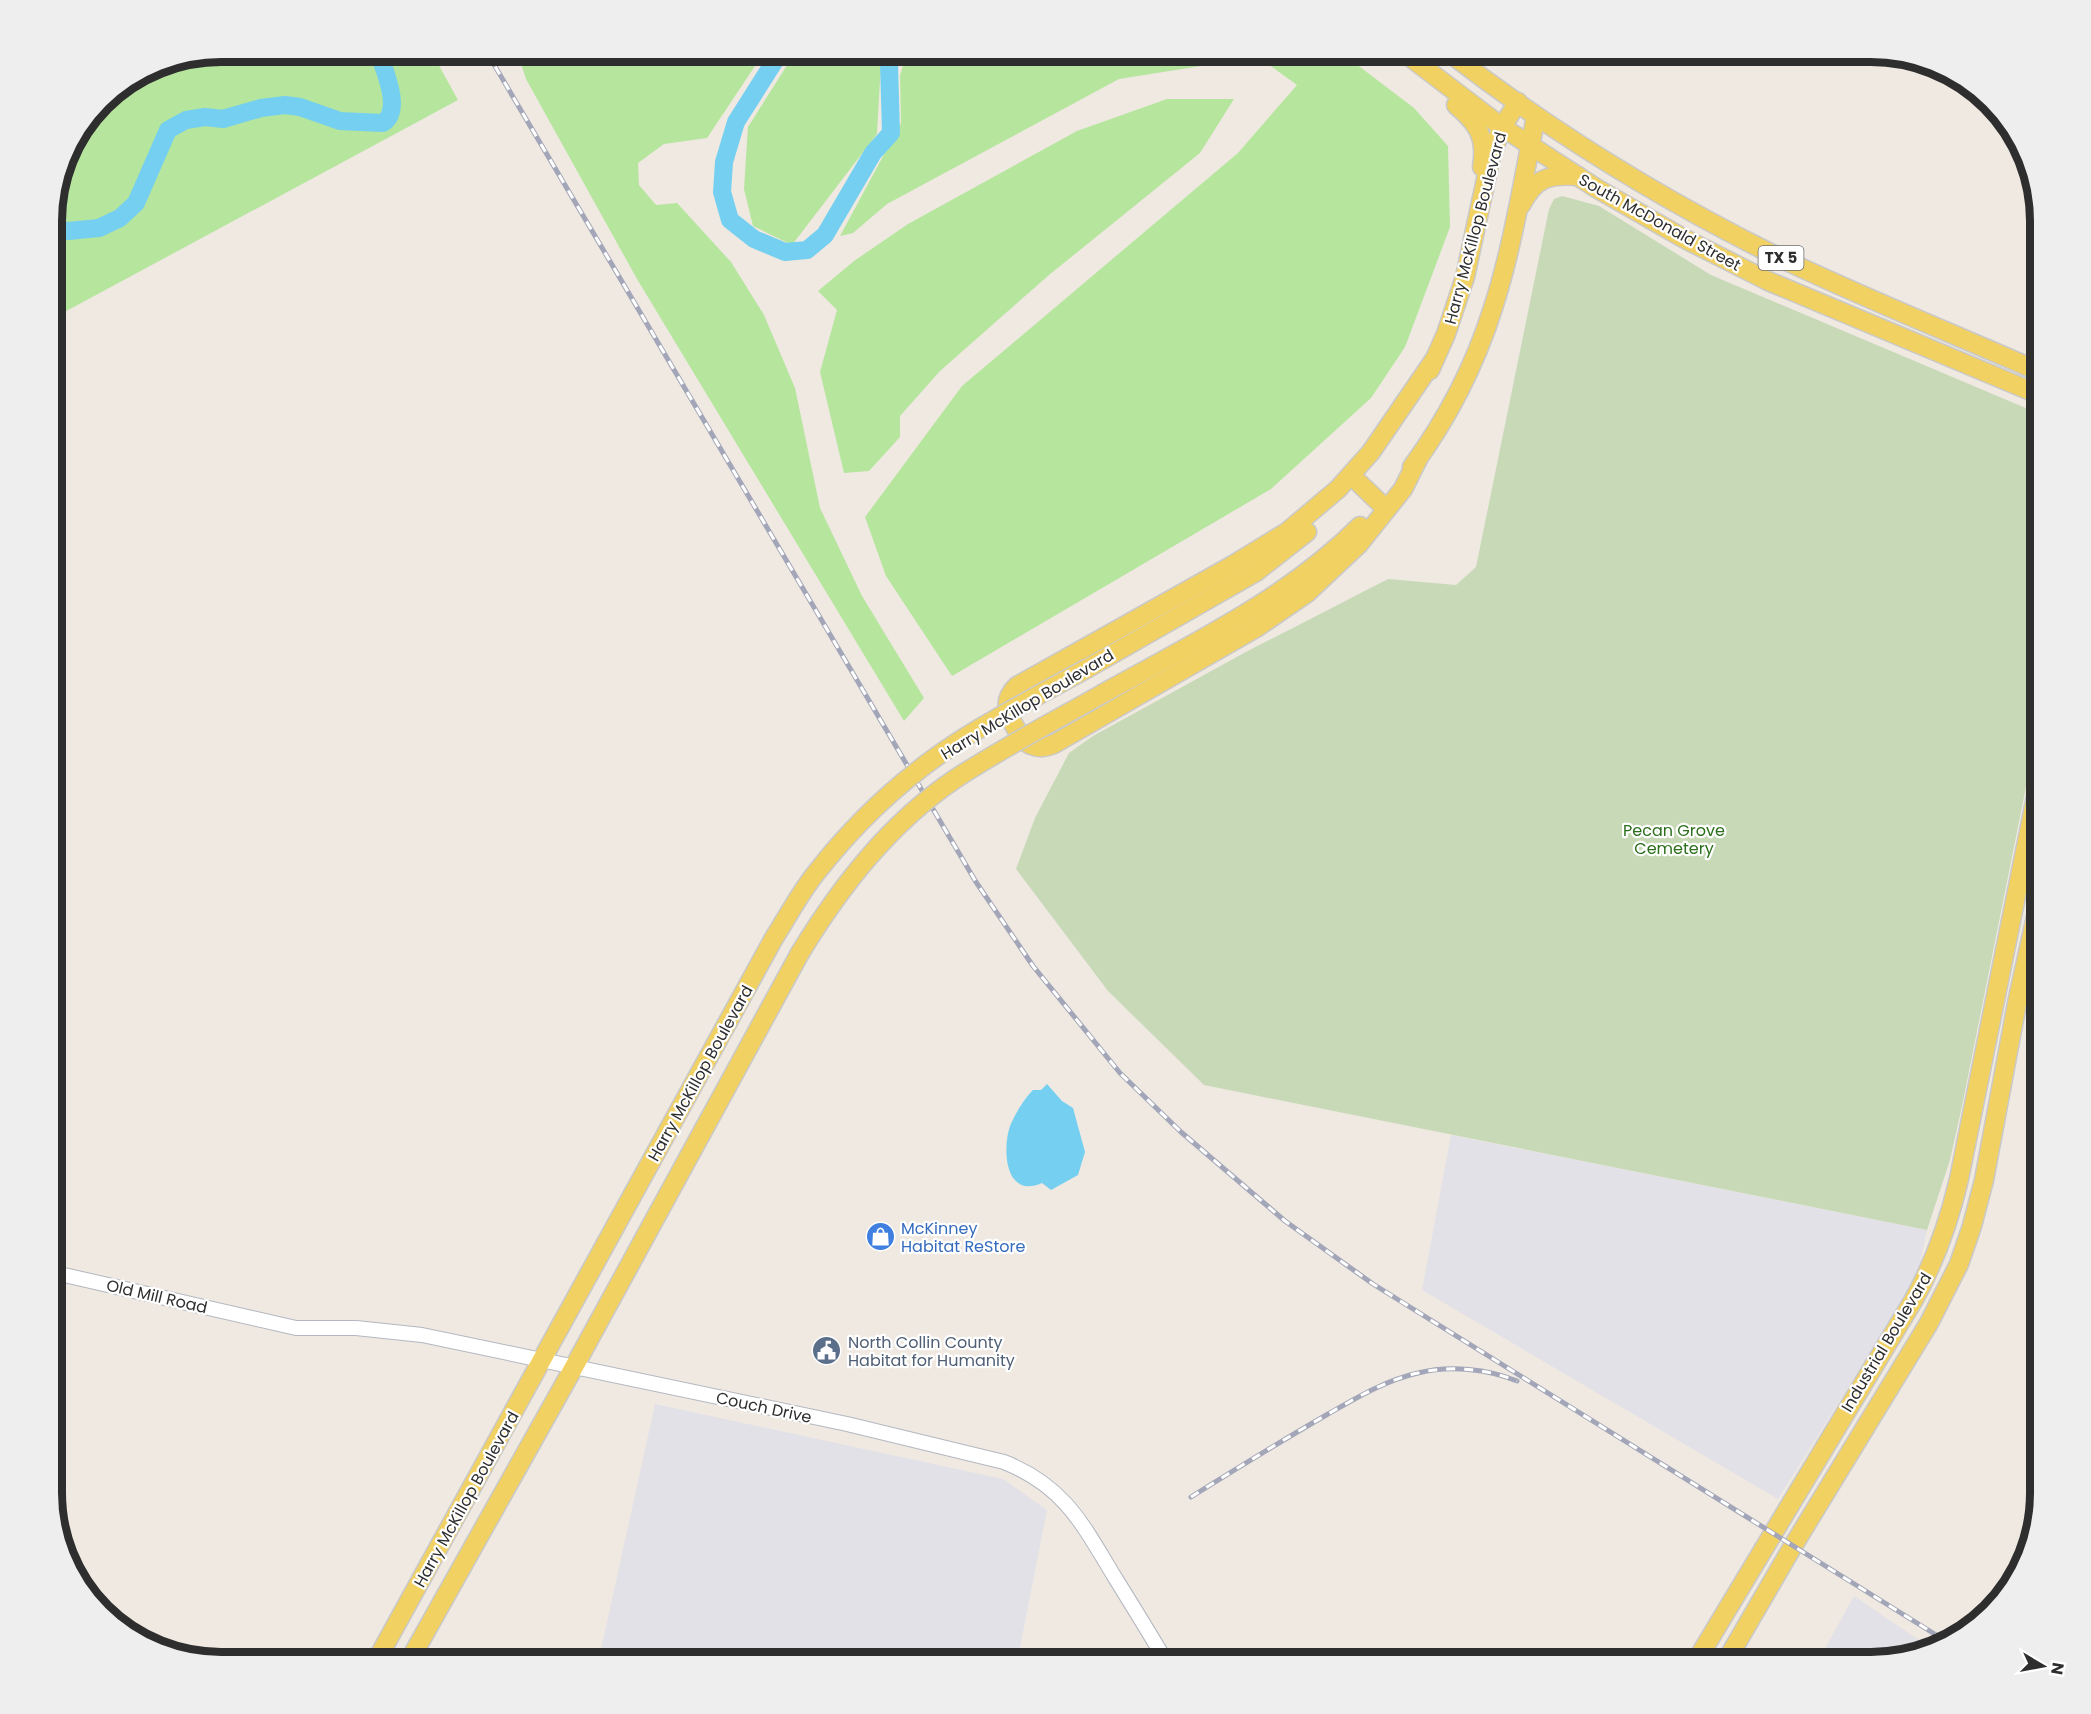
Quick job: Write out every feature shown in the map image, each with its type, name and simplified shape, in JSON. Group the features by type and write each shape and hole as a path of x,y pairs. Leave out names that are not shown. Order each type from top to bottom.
{"main road":[{"path":"1402,61 1470,116 1478,128 1484,157 1478,189 1476,227"},
{"name":"South McDonald Street","path":"1415,61 1502,127 1578,176 1621,203 1731,264 1871,326 2030,390"},
{"name":"South McDonald Street","path":"1462,61 1536,116 1648,188 1725,230 1808,270 2030,368"},
{"name":"Harry McKillop Boulevard","path":"381,1652 774,938 821,867 854,830 894,792 936,758 972,733 1256,572 1317,524 1358,482 1387,445 1434,360 1465,278 1491,156 1502,127 1518,102"},
{"name":"Harry McKillop Boulevard","path":"414,1652 800,953 822,917 855,872 911,814 968,771 1273,597 1334,551 1381,504 1418,459 1453,404 1480,344 1499,289 1536,116"},
{"path":"1515,218 1529,190 1536,184 1552,176 1578,176"},
{"path":"1952,358 1961,337"},
{"path":"1418,459 1403,489 1371,531 1327,576 1280,613 1054,744 1042,748 1035,747 1023,738 1008,713 1008,698 1017,686 1233,565 1287,532 1338,489 1371,452 1434,360"},
{"path":"2023,387 2030,376"},
{"path":"1358,482 1381,504"},
{"name":"Industrial Boulevard","path":"1702,1652 1917,1294 1945,1232 1959,1179 2001,963 2030,854"},
{"name":"Industrial Boulevard","path":"1732,1652 1940,1303 1956,1270 1968,1240 1984,1180 2030,944"},
{"path":"2001,963 2025,968"},
{"path":"1995,994 2018,998"},
{"path":"1829,1488 1824,1466 1847,1425 1851,1402 1875,1410"}],"street":[{"name":"Old Mill Road","path":"62,1275 262,1321"},
{"name":"Couch Drive","path":"262,1321 296,1328 356,1328 405,1332 574,1366 995,1459 1024,1470 1045,1484 1075,1513 1160,1652"}],"shaded area":[{"path":"1451,1135 1927,1230 1917,1278 1778,1499 1422,1290"},
{"path":"655,1404 1003,1479 1047,1510 1019,1652 600,1652"},
{"path":"1854,1596 1924,1643 1881,1652 1823,1652"}],"green space":[{"path":"221,61 437,61 458,100 62,313 62,210 67,179 74,160 83,141 101,116 132,88 150,78 179,67"},
{"path":"520,61 758,61 707,138 664,144 638,163 639,185 656,205 677,203 731,262 764,315 795,388 820,508 862,596 924,698 904,721 637,279 526,79"},
{"path":"790,61 882,61 877,134 792,245 753,226 744,189 748,127"},
{"path":"905,61 1233,61 1119,79 887,204 853,233 840,236 901,123 900,75"},
{"path":"1264,61 1352,61 1414,108 1448,146 1450,227 1405,347 1371,398 1271,489 952,676 886,576 865,517 962,386 1238,153 1297,85"},
{"path":"1167,99 1234,99 1200,153 1049,275 940,371 900,416 900,437 869,471 844,473 820,372 837,310 818,291 854,261 908,224 1077,131"},
{"name":"Pecan Grove Cemetery","path":"1562,196 1599,206 1711,275 2030,410 2030,767 1950,1160 1927,1230 1204,1085 1108,991 1016,869 1035,818 1069,753 1093,736 1244,653 1388,579 1456,585 1476,567 1549,209 1554,199"}],"water":[{"path":"1047,1084 1062,1101 1073,1108 1085,1152 1078,1175 1051,1190 1042,1183 1030,1186 1020,1184 1009,1170 1006,1147 1010,1126 1023,1102 1033,1090 1041,1090"}],"waterway":[{"path":"62,230 99,228 120,218 136,203 168,130 186,120 205,117 223,119 261,108 285,105 300,107 340,121 383,123 389,117 392,100 381,61"},
{"path":"775,61 736,122 724,162 722,192 730,220 754,239 785,252 807,250 825,235 873,153 891,133 890,61"}],"railway":[{"path":"492,61 976,882 1033,966 1120,1073 1181,1132 1285,1221 1373,1284 1939,1637"},
{"path":"1191,1497 1328,1414 1394,1380 1430,1371 1456,1369 1481,1371 1517,1381"}],"place":[{"name":"McKinney Habitat ReStore","path":"880,1237"},
{"name":"North Collin County Habitat for Humanity","path":"827,1351"}]}
